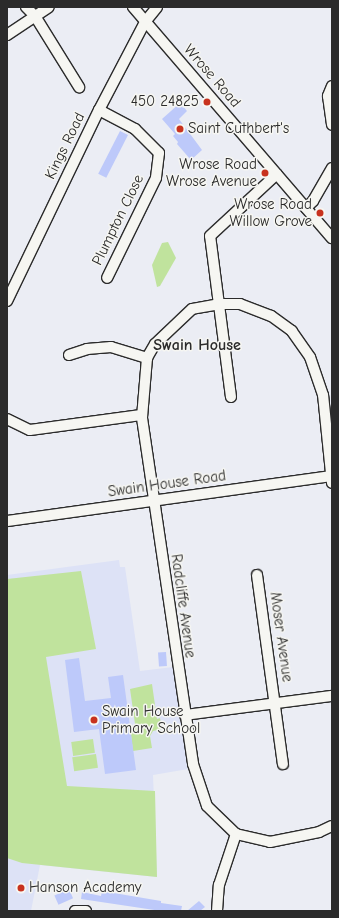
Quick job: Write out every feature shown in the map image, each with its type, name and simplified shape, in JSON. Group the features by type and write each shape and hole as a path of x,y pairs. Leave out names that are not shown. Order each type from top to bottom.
{"street":[{"path":"26,7 35,16 79,87"},
{"path":"7,35 49,7"},
{"name":"Wrose Road","path":"133,7 332,238"},
{"name":"Kings Road","path":"7,301 99,110 145,22 157,7"},
{"path":"332,86 328,96 332,125"},
{"name":"Plumpton Close","path":"99,110 135,129 159,153 156,178 107,278"},
{"path":"306,208 332,168"},
{"path":"231,397 210,236 277,174"},
{"path":"69,355 87,349 111,347 147,358 155,344 192,309 220,304 240,304 270,316 292,331 310,357 323,395 332,478"},
{"name":"Radcliffe Avenue","path":"147,358 141,415 193,764 207,806 236,834"},
{"path":"7,419 30,430 141,415"},
{"name":"Swain House Road","path":"7,521 332,478"},
{"name":"Moser Avenue","path":"256,575 283,764"},
{"path":"185,715 332,696"},
{"path":"217,911 219,885 236,834 270,842 319,832 332,826"},
{"path":"75,911 86,911"}],"shaded area":[{"name":"Swain House Primary School","path":"119,560 120,567 125,567 140,671 173,667 188,769 153,775 157,877 40,865 31,911 7,911 7,575"}],"green space":[{"path":"168,242 176,258 160,286 157,287 152,265 162,243"},
{"path":"81,571 96,649 46,657 67,786 155,791 157,877 22,863 7,858 7,579"},
{"path":"152,684 157,719 160,718 162,729 153,731 150,736 152,748 133,751 130,728 135,724 130,689"},
{"path":"93,739 95,753 73,756 71,742"},
{"path":"96,754 98,768 74,771 72,757"}],"building":[{"name":"Saint Cuthbert's","path":"180,103 187,111 179,119 202,150 191,160 177,144 178,142 173,136 175,134 162,119"},
{"path":"120,131 128,135 106,178 98,174"},
{"path":"166,652 167,666 159,667 158,653"},
{"path":"79,658 85,701 111,698 108,677 123,675 136,770 105,774 99,729 74,732 65,660"},
{"path":"69,889 73,898 58,905 54,896"},
{"path":"102,891 182,906 181,911 161,911 81,899 82,892 101,896"},
{"path":"199,901 205,907 200,911 187,911"}],"place":[{"name":"450 24825","path":"207,102"},
{"name":"Saint Cuthbert's","path":"180,129"},
{"name":"Wrose Road Wrose Avenue","path":"265,173"},
{"name":"Wrose Road Willow Grove","path":"320,213"},
{"name":"Swain House Primary School","path":"94,720"},
{"name":"Hanson Academy","path":"21,888"}],"district":[{"name":"Swain House","path":"197,345"}]}
